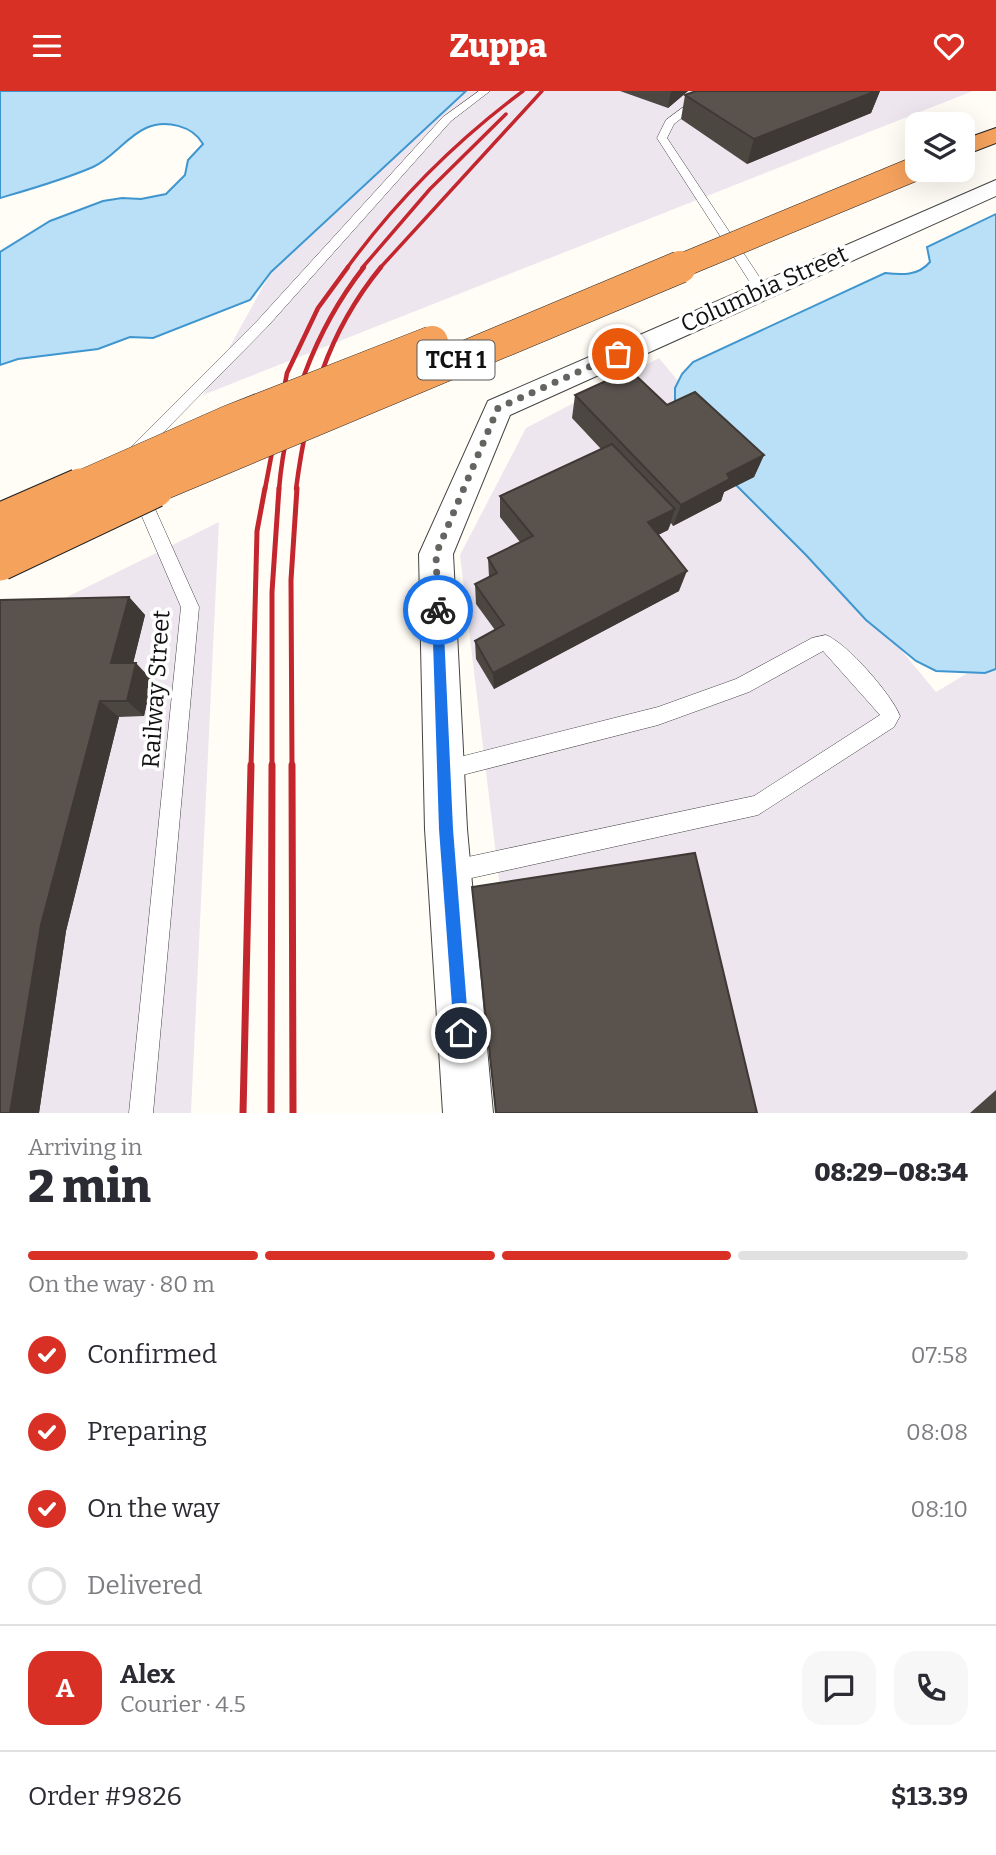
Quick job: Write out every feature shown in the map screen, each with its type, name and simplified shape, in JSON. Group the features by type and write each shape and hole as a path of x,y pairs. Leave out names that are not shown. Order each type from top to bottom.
{"highway":[{"path":"975,121 996,113"},
{"path":"975,144 996,135"},
{"name":"TCH 1","path":"0,523 230,421 905,150"},
{"name":"TCH 1","path":"0,561 106,509 239,450 905,173"}],"street":[{"name":"Columbia Street","path":"468,1113 443,770 436,554 498,408 996,187"}],"lane":[{"name":"Railway Street","path":"141,1113 190,607 125,461 245,342 447,119 485,91"},
{"path":"711,91 670,122 662,138 761,290"},
{"path":"443,770 658,716 743,686 818,644 826,643 833,647 887,707 890,716 887,721 758,805 449,872"}],"shaded area":[{"path":"466,91 973,91 920,112 905,112 905,118 203,395 271,272"},
{"path":"659,358 936,692 996,656 996,1113 527,1113 460,555 526,428"},
{"path":"219,522 191,1113 0,1113 0,630"}],"water":[{"path":"0,91 466,91 271,272 250,300 153,338 130,337 98,349 18,359 0,365 0,252 50,221 103,201 141,199 166,194 185,175 188,160 203,144 186,129 170,124 154,125 139,132 93,167 0,198"},
{"path":"996,214 996,669 985,673 936,671 916,661 866,620 725,474 675,407 675,388 682,374 693,362 885,273 904,274 920,270 930,262 927,247"}],"building":[{"path":"696,91 876,91 754,139 685,95"},
{"path":"630,370 667,405 695,392 764,455 727,474 730,479 681,505 575,395"},
{"path":"612,444 675,509 648,522 687,571 493,673 475,641 504,625 475,584 497,573 488,558 533,536 500,496"},
{"path":"129,597 111,663 136,663 127,701 100,701 41,925 10,1113 0,1113 0,600"},
{"path":"695,853 757,1113 496,1113 472,887"}],"railway":[{"path":"347,268 386,219 428,173 474,130 523,91"},
{"path":"380,268 542,91"},
{"path":"362,268 430,189 506,114"},
{"path":"265,489 287,373 318,308 348,267"},
{"path":"279,489 288,430 305,372 331,317 364,267"},
{"path":"296,489 306,428 322,372 346,318 381,267"},
{"path":"251,767 257,531 265,488"},
{"path":"272,765 272,592 279,488"},
{"path":"292,767 291,580 297,488"},
{"path":"243,1113 251,765"},
{"path":"271,1113 272,765"},
{"path":"292,765 293,1113"}],"way so far":[{"path":"438,610 436,554 498,408 618,354"}],"route":[{"path":"438,610 446,829 461,1033"}]}
